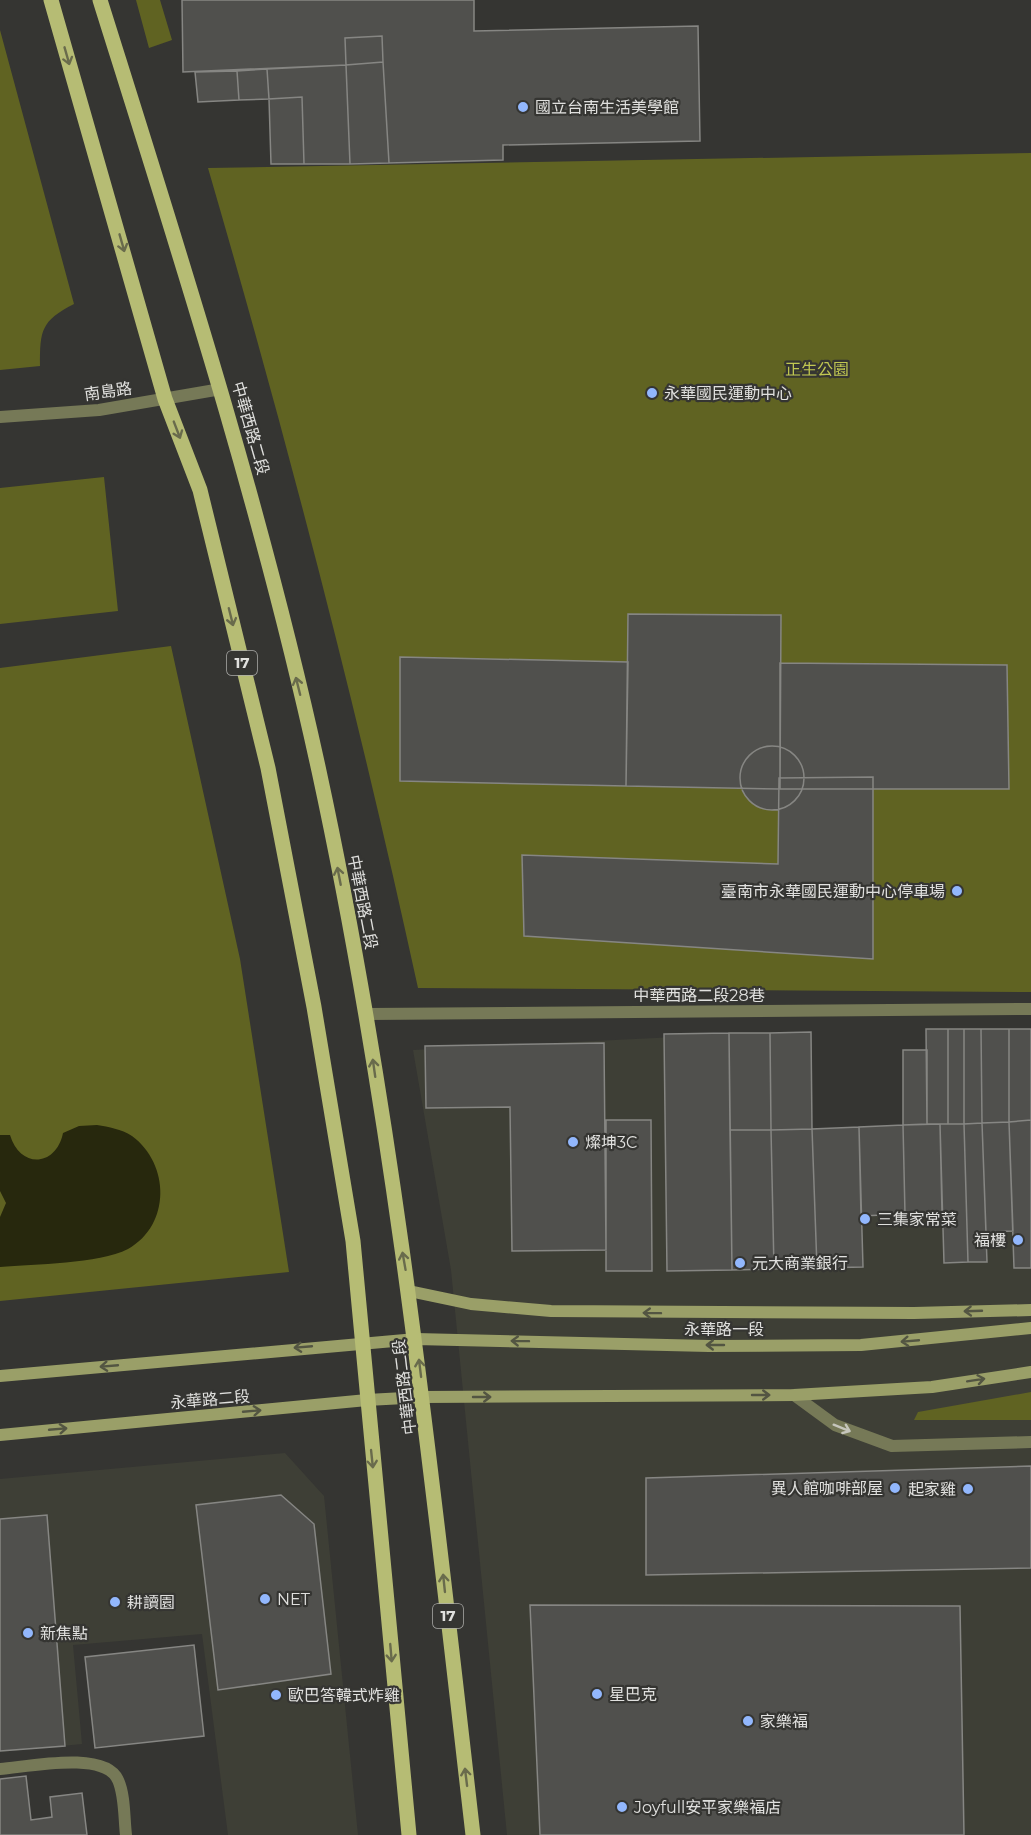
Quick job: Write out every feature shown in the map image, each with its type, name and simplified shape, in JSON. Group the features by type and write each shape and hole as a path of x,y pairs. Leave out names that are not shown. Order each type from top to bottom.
{"main road":[{"name":"17","path":"51,0 165,399 200,490 268,768 314,1007 353,1241 409,1835"},
{"name":"中華西路二段","path":"100,0 184,262 247,478 318,770 367,1014 416,1339 473,1835"}],"street":[{"name":"南島路","path":"0,417 99,410 221,389"},
{"name":"中華西路二段28巷","path":"367,1014 1031,1009"},
{"path":"409,1291 471,1304 550,1311 914,1313 1031,1310"},
{"name":"永華路一段","path":"416,1339 709,1346 861,1345 1031,1328"},
{"path":"0,1376 416,1339"},
{"path":"423,1397 794,1395 932,1387 1031,1372"},
{"path":"794,1395 835,1425 892,1446 1031,1442"},
{"name":"永華路二段","path":"0,1435 367,1400 423,1397"},
{"path":"0,1769 88,1761 105,1767 118,1779 126,1835"}],"shaded area":[{"path":"676,1037 674,1144 1031,1145 1031,1835 507,1835 451,1270 413,1050"},
{"path":"97,1125 119,1130 132,1136 145,1148 153,1162 159,1178 160,1194 158,1210 152,1225 142,1238 128,1249 115,1254 66,1262 0,1267 0,1217 6,1203 0,1191 0,1135 10,1135 22,1154 38,1159 46,1158 53,1152 63,1133 79,1126"},
{"path":"285,1453 324,1496 358,1835 228,1835 202,1634 73,1645 82,1744 0,1752 0,1479"}],"green space":[{"path":"136,0 160,0 172,40 149,48"},
{"path":"0,30 74,304 55,316 45,328 42,335 40,366 0,370"},
{"name":"永華國民運動中心","path":"1031,153 1031,992 418,988 371,782 320,576 266,372 208,168"},
{"path":"104,477 118,611 0,624 0,488"},
{"path":"171,646 240,959 289,1272 0,1301 0,668"},
{"path":"1031,1392 1031,1420 914,1420 918,1412"}],"building":[{"name":"國立台南生活美學館","path":"182,0 474,0 474,31 698,26 700,141 503,145 503,160 350,164 346,65 183,72"},
{"path":"382,36 383,62 346,65 345,38"},
{"path":"383,62 389,163 350,164 346,65"},
{"path":"346,65 350,164 304,164 302,97 269,99 267,69"},
{"path":"267,69 269,99 239,100 237,71"},
{"path":"237,71 239,100 198,102 195,72"},
{"path":"302,97 304,164 271,164 269,99"},
{"path":"628,614 781,615 780,789 626,786"},
{"path":"400,657 628,662 626,786 400,781"},
{"path":"780,663 1007,665 1009,789 780,789"},
{"path":"772,746 784,748 795,755 802,766 804,778 802,790 795,801 784,808 772,810 760,808 749,801 742,790 740,778 742,766 749,755 760,748"},
{"path":"873,777 873,959 524,936 522,855 778,864 779,778"},
{"path":"926,1029 948,1029 948,1124 927,1124"},
{"path":"948,1029 964,1029 964,1124 948,1124"},
{"path":"964,1029 981,1029 982,1123 964,1124"},
{"path":"981,1029 1009,1029 1009,1122 982,1123"},
{"path":"1009,1029 1031,1029 1031,1120 1009,1122"},
{"path":"811,1032 812,1129 771,1130 770,1033"},
{"path":"729,1033 732,1270 667,1271 664,1034"},
{"path":"729,1033 770,1033 771,1130 730,1130"},
{"path":"604,1043 606,1250 512,1251 510,1107 426,1108 425,1046"},
{"path":"903,1050 927,1050 927,1124 903,1125"},
{"path":"606,1120 651,1120 652,1271 606,1271"},
{"path":"1031,1120 1031,1268 1014,1268 1009,1122"},
{"path":"1009,1122 1013,1231 986,1232 982,1123"},
{"path":"982,1123 987,1262 968,1262 964,1124"},
{"path":"940,1124 942,1213 905,1214 903,1125"},
{"path":"940,1124 964,1124 968,1262 944,1263"},
{"path":"903,1125 905,1214 861,1216 859,1127"},
{"path":"859,1127 863,1267 817,1268 812,1129"},
{"path":"812,1129 817,1268 774,1269 771,1130"},
{"path":"730,1130 771,1130 774,1269 732,1270"},
{"path":"1031,1466 1031,1568 646,1575 646,1478"},
{"name":"NET","path":"281,1495 314,1524 331,1674 218,1690 196,1505"},
{"name":"新焦點","path":"47,1515 65,1746 0,1751 0,1519"},
{"name":"家樂福","path":"530,1605 960,1606 964,1835 540,1835"},
{"path":"194,1645 204,1736 95,1748 85,1657"},
{"path":"26,1776 31,1820 52,1817 50,1797 82,1793 87,1835 0,1835 0,1779"}],"place":[{"name":"國立台南生活美學館","path":"523,107"},
{"name":"永華國民運動中心","path":"652,393"},
{"name":"臺南市永華國民運動中心停車場","path":"957,891"},
{"name":"燦坤3C","path":"573,1142"},
{"name":"三集家常菜","path":"865,1219"},
{"name":"福樓","path":"1018,1240"},
{"name":"元大商業銀行","path":"740,1263"},
{"name":"異人館咖啡部屋","path":"895,1488"},
{"name":"起家雞","path":"968,1489"},
{"name":"NET","path":"265,1599"},
{"name":"耕讀園","path":"115,1602"},
{"name":"新焦點","path":"28,1633"},
{"name":"星巴克","path":"597,1694"},
{"name":"歐巴答韓式炸雞","path":"276,1695"},
{"name":"家樂福","path":"748,1721"},
{"name":"Joyfull安平家樂福店","path":"622,1807"}],"park label":[{"name":"正生公園","path":"817,369"}]}
